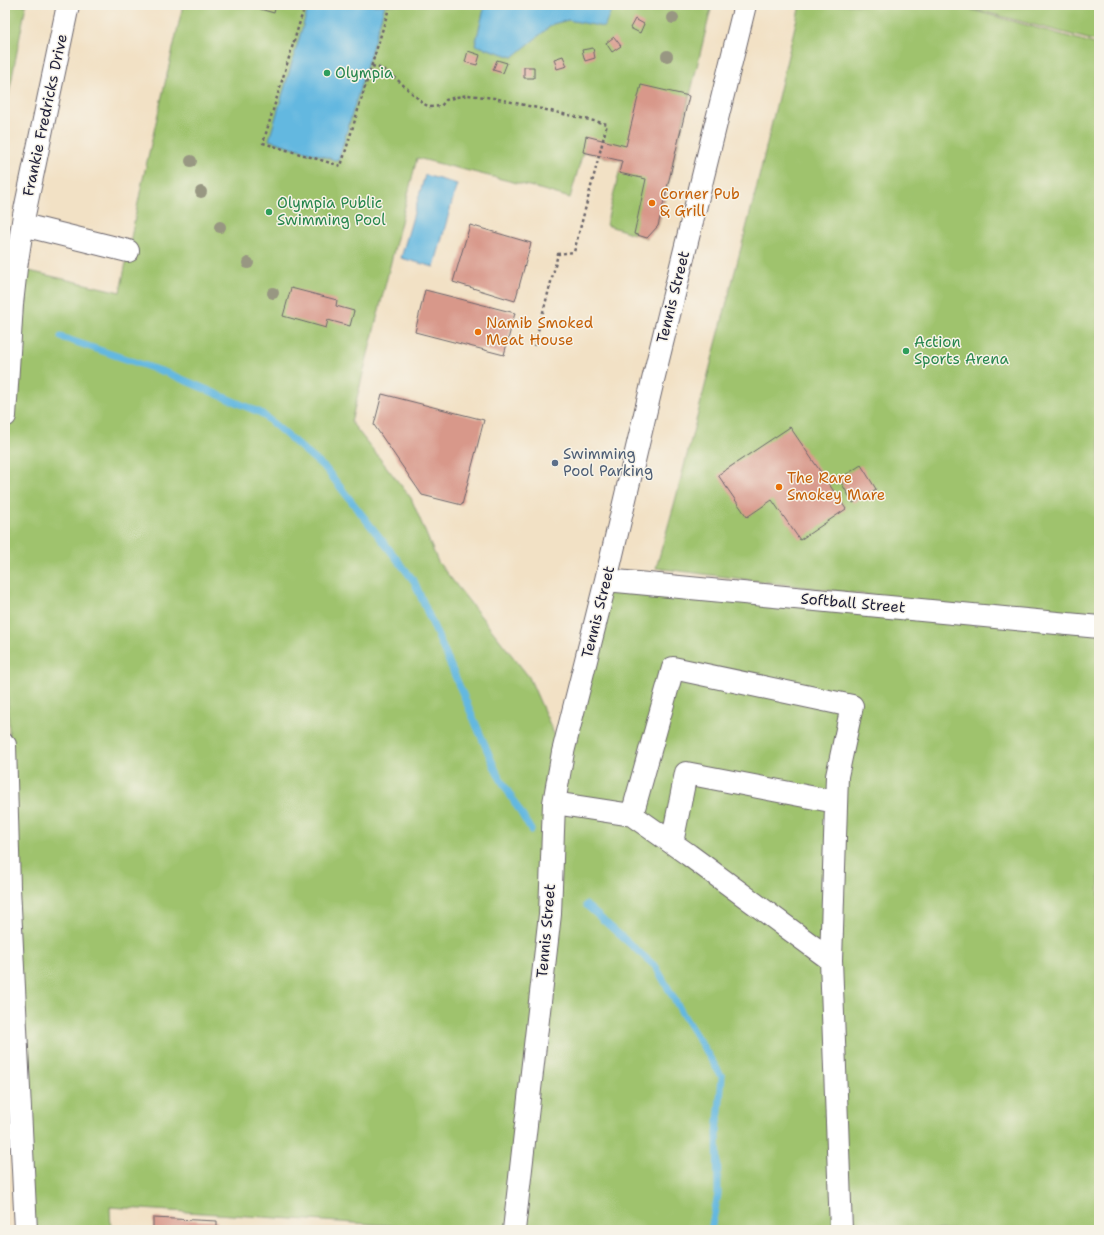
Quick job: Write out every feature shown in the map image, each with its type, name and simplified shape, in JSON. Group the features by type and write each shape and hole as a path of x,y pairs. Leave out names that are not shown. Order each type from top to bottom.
{"street":[{"name":"Frankie Fredricks Drive","path":"5,416 12,304 16,268 23,225 68,5"},
{"name":"Tennis Street","path":"514,1230 550,914 554,803 562,752 606,580 653,380 745,5"},
{"path":"23,225 128,251"},
{"name":"Softball Street","path":"606,580 1099,627"},
{"path":"632,815 672,668 852,706 837,776 831,960 840,1230"},
{"path":"5,746 9,887 26,1230"},
{"path":"672,843 686,773 836,802"},
{"path":"554,803 632,815 831,960"}],"path":[{"path":"305,5 263,143 341,166 390,5"},
{"path":"372,66 383,69 391,74 424,104 430,107 440,106 446,100 468,95 494,98 606,124 574,252 558,254 534,346"}],"green space":[{"path":"5,5 26,5 5,114"},
{"path":"183,5 712,5 658,226 647,238 606,225 622,161 583,152 570,198 533,187 417,158 351,422 411,498 438,562 529,677 562,752 606,580 1099,627 1099,1230 461,1230 110,1207 111,1230 28,1230 5,625 5,416 16,268 120,292 142,183"},
{"name":"Action Sports Arena","path":"800,5 954,5 1099,45 1099,619 961,607 656,568 674,505 754,198"},
{"path":"958,5 1099,5 1099,42"}],"water":[{"name":"Olympia","path":"309,5 385,5 338,161 269,140"},
{"path":"485,5 613,6 604,27 568,20 553,24 513,57 475,45"},
{"path":"425,175 457,184 434,267 401,258"}],"building":[{"path":"246,5 276,5 274,13"},
{"path":"635,19 644,24 640,33 630,28"},
{"path":"614,37 621,46 612,52 606,43"},
{"path":"593,48 595,58 585,61 582,50"},
{"path":"468,51 480,55 477,65 465,62"},
{"path":"563,56 567,66 557,69 554,59"},
{"path":"497,60 507,63 503,73 493,70"},
{"path":"524,67 534,67 534,78 524,78"},
{"path":"641,85 689,96 658,226 647,238 634,234 646,179 619,173 622,161 583,152 586,136 626,146"},
{"path":"470,225 531,243 515,301 453,282"},
{"path":"291,288 337,300 336,306 354,311 350,326 328,320 326,328 283,316"},
{"path":"425,290 515,313 504,355 415,332"},
{"path":"382,394 484,420 462,505 422,495 374,425"},
{"name":"The Rare Smokey Mare","path":"790,427 846,509 800,540 772,500 747,517 718,475"},
{"path":"861,465 876,489 853,503 839,479"},
{"path":"153,1218 217,1221 217,1230 153,1230"}],"waterway":[{"path":"61,337 170,374 261,413 326,469 414,581 497,773 531,830"},
{"path":"586,905 656,967 685,1018 722,1077 717,1133 718,1194 711,1230"}],"place":[{"name":"Olympia","path":"327,73"},
{"name":"Corner Pub & Grill","path":"652,203"},
{"name":"Olympia Public Swimming Pool","path":"269,212"},
{"name":"Namib Smoked Meat House","path":"478,332"},
{"name":"Action Sports Arena","path":"906,351"},
{"name":"Swimming Pool Parking","path":"555,463"},
{"name":"The Rare Smokey Mare","path":"779,487"}]}
